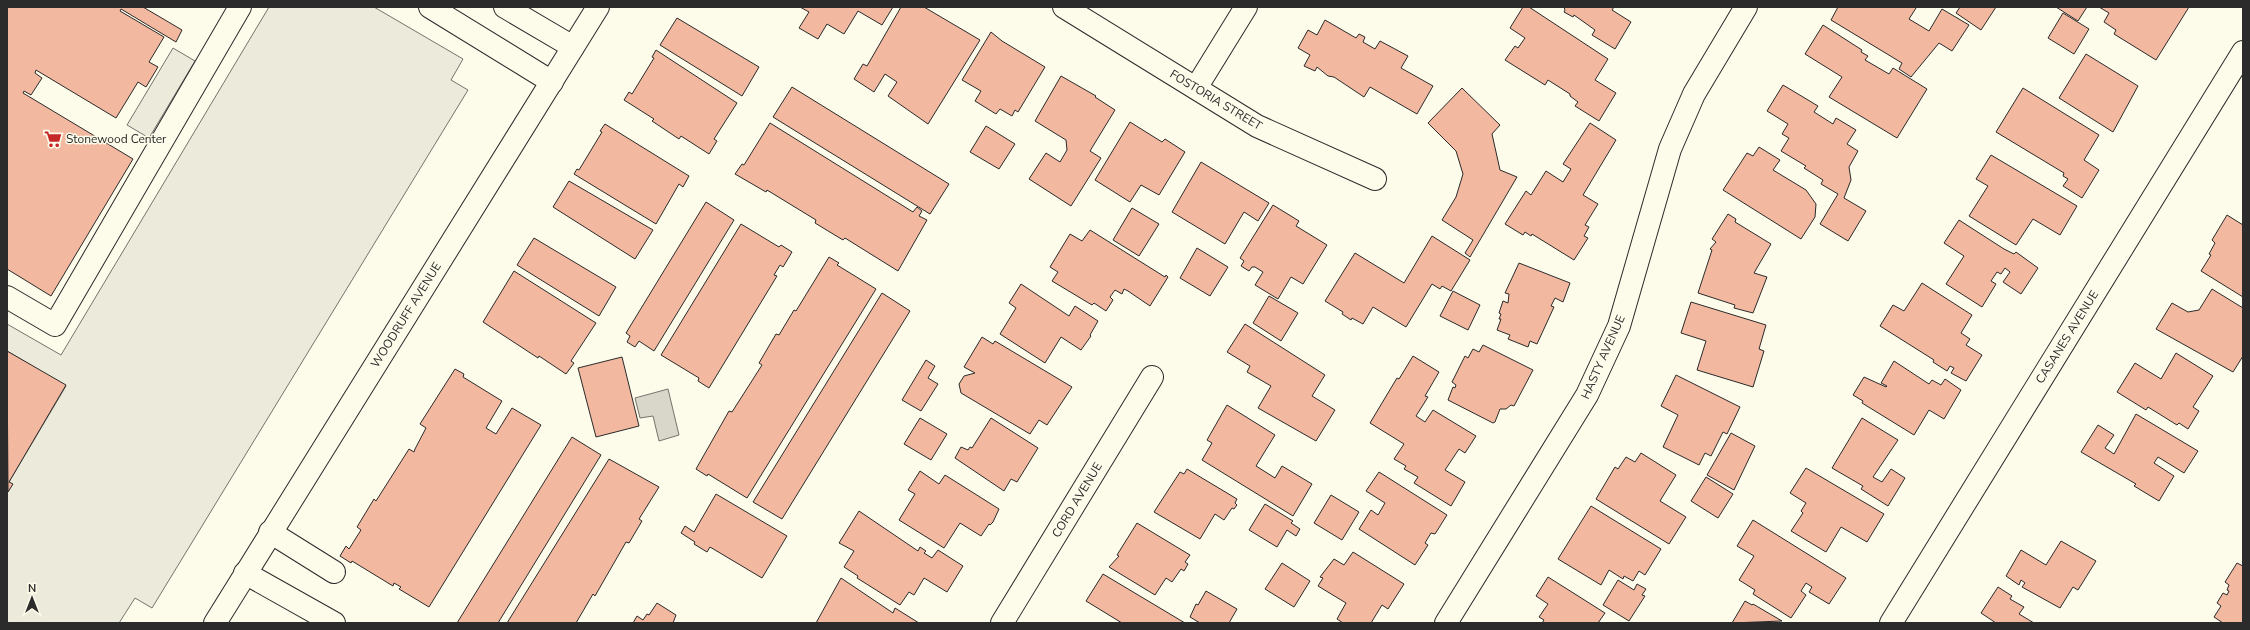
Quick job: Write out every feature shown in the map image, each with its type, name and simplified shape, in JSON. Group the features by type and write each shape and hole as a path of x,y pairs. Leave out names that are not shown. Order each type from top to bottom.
{"street":[{"path":"7,297 55,325 240,7"},
{"path":"430,7 552,82"},
{"path":"505,7 573,47"},
{"name":"WOODRUFF AVENUE","path":"215,623 270,532 598,7"},
{"name":"FOSTORIA STREET","path":"1064,7 1257,126 1375,179"},
{"path":"1196,88 1246,7"},
{"name":"HASTY AVENUE","path":"1446,623 1587,395 1619,326 1670,149 1694,94 1746,7"},
{"name":"CASANES AVENUE","path":"1891,623 2243,52"},
{"name":"CORD AVENUE","path":"1002,623 1152,377"},
{"path":"270,532 334,572"},
{"path":"245,574 334,623"}],"shaded area":[{"path":"269,7 374,7 463,59 451,80 468,90 152,608 135,598 119,623 7,623 7,492 12,485 9,482 66,386 7,351 7,324 61,355"},
{"path":"173,48 195,61 149,138 127,125"},
{"path":"668,389 679,435 659,441 653,416 640,418 635,398"}],"building":[{"name":"Stonewood Center","path":"7,7 143,7 182,30 176,42 121,9 120,11 164,37 149,62 158,67 146,87 138,82 116,118 36,70 35,73 42,78 31,95 24,91 23,93 133,159 51,296 7,269"},
{"path":"800,7 893,7 882,25 858,11 844,34 827,24 818,39 799,28 809,12"},
{"path":"901,7 924,7 980,40 928,124 888,96 897,82 885,74 874,92 854,79 863,64 867,66"},
{"path":"1523,7 1529,7 1608,59 1595,80 1616,93 1599,121 1575,106 1578,102 1570,96 1570,94 1548,80 1545,85 1505,60 1515,46 1518,48 1525,38 1510,28"},
{"path":"1564,7 1614,7 1612,10 1631,22 1615,49 1592,35 1595,30 1574,15 1573,17 1564,12"},
{"path":"1838,7 1914,7 1916,8 1909,19 1929,31 1942,9 1969,25 1952,51 1939,43 1911,77 1899,69 1902,63 1831,20"},
{"path":"1960,7 1996,7 1981,30 1956,13"},
{"path":"2056,7 2087,7 2078,21"},
{"path":"2099,7 2189,7 2156,60 2114,34 2116,30 2104,22 2109,13"},
{"path":"2063,13 2089,29 2074,54 2048,38"},
{"path":"677,18 759,67 742,96 660,45"},
{"path":"1325,20 1356,38 1359,34 1365,37 1363,42 1375,49 1380,41 1408,56 1401,68 1433,86 1417,114 1370,87 1364,97 1334,77 1328,76 1317,67 1315,71 1304,66 1310,55 1298,48 1308,30 1317,35"},
{"path":"1823,25 1862,50 1861,52 1868,56 1865,60 1889,74 1893,68 1927,89 1897,138 1829,97 1842,77 1805,54"},
{"path":"991,32 1002,41 1045,67 1018,112 1015,110 1012,116 1000,109 996,114 975,101 981,91 962,80"},
{"path":"656,50 737,103 714,139 717,141 709,154 681,136 679,139 652,121 654,119 624,100 629,92 632,94 654,58 652,57"},
{"path":"2086,54 2138,86 2113,132 2059,98"},
{"path":"1061,76 1096,96 1095,97 1115,110 1090,151 1101,158 1071,206 1029,179 1046,153 1060,162 1067,150 1066,140 1035,121"},
{"path":"1783,85 1818,106 1814,112 1833,124 1836,118 1856,130 1847,144 1858,151 1849,167 1851,180 1844,198 1866,211 1848,241 1820,224 1838,194 1821,184 1823,180 1804,168 1806,166 1781,151 1789,138 1782,134 1788,124 1767,111"},
{"path":"792,87 949,184 930,214 773,117"},
{"path":"1462,88 1500,125 1492,134 1500,170 1517,177 1470,257 1465,253 1473,240 1442,220 1456,197 1463,174 1456,151 1428,123"},
{"path":"2023,88 2099,135 2084,160 2099,170 2082,198 2063,186 2068,179 2063,176 2064,173 1996,132"},
{"path":"1130,122 1162,142 1165,139 1185,152 1159,195 1141,185 1130,202 1095,180"},
{"path":"770,123 913,212 917,207 922,211 919,216 927,220 898,271 845,238 843,240 815,223 816,220 767,190 766,192 735,174 742,164 744,165"},
{"path":"1590,123 1616,140 1583,195 1598,204 1585,225 1589,227 1584,236 1588,238 1574,260 1532,234 1531,236 1525,232 1523,235 1505,224 1526,191 1531,195 1546,171 1563,182 1571,169 1563,164"},
{"path":"605,124 689,176 683,187 679,184 656,224 574,174 577,169 579,170 602,132 600,131"},
{"path":"986,126 1015,144 999,169 970,152"},
{"path":"1759,147 1780,160 1773,170 1806,190 1816,204 1815,217 1801,239 1723,190 1747,153 1753,156"},
{"path":"1991,155 2077,206 2060,235 2033,219 2016,245 1969,216 1988,186 1976,179"},
{"path":"1201,162 1269,203 1258,221 1244,212 1225,244 1172,212"},
{"path":"569,181 653,230 635,259 553,207"},
{"path":"706,202 734,220 654,351 639,341 635,347 627,342 630,336 626,333"},
{"path":"1273,205 1299,221 1296,226 1327,245 1303,284 1291,277 1278,299 1255,285 1263,272 1255,267 1252,267 1249,271 1241,266 1244,261 1240,258"},
{"path":"1132,208 1159,224 1139,256 1113,240"},
{"path":"1728,214 1736,219 1735,222 1771,244 1754,273 1767,277 1753,313 1734,308 1735,305 1698,293 1712,250 1710,249 1716,242 1712,239"},
{"path":"2227,215 2243,225 2243,297 2201,271 2211,255 2209,254 2215,243 2212,240"},
{"path":"1959,220 2004,249 2014,254 2016,252 2038,268 2021,294 2003,282 2010,272 2005,268 2001,274 1997,272 1991,281 1996,284 1982,307 1946,284 1964,256 1944,243"},
{"path":"741,224 779,247 781,245 792,252 783,267 780,265 774,275 777,276 709,388 698,381 699,378 661,355"},
{"path":"1090,230 1165,277 1166,275 1168,277 1150,306 1124,289 1122,294 1115,290 1110,297 1113,300 1106,311 1094,303 1092,305 1052,281 1058,272 1050,267 1070,234 1082,241"},
{"path":"1432,236 1470,260 1451,291 1442,286 1440,289 1432,284 1406,327 1373,307 1363,324 1352,318 1351,320 1342,314 1343,312 1325,301 1355,253 1404,283"},
{"path":"534,238 616,287 599,316 517,265"},
{"path":"1197,248 1228,267 1210,296 1180,278"},
{"path":"829,257 839,263 837,265 876,289 747,498 708,474 707,476 696,469 729,411 732,412 762,365 759,363 776,334 779,335 794,310 796,311"},
{"path":"1519,263 1570,283 1563,302 1555,298 1551,306 1554,307 1537,344 1530,341 1528,347 1508,339 1510,335 1497,330 1501,319 1499,319 1501,314 1499,313 1503,301 1508,303 1509,294 1505,293"},
{"path":"514,271 596,323 571,361 574,363 566,374 539,356 538,358 483,322"},
{"path":"1922,283 1972,315 1961,333 1970,339 1966,345 1982,355 1966,381 1951,373 1954,368 1950,366 1947,371 1933,362 1934,360 1880,326 1893,305 1904,311"},
{"path":"1021,284 1069,316 1075,306 1098,321 1090,335 1091,336 1081,350 1061,337 1045,363 1000,334 1016,308 1009,303"},
{"path":"2212,289 2243,308 2243,356 2233,372 2156,329 2172,303 2188,312 2199,310"},
{"path":"1453,291 1480,305 1468,330 1440,316"},
{"path":"882,293 910,311 782,519 753,502"},
{"path":"1269,296 1298,313 1281,341 1253,323"},
{"path":"1691,302 1766,325 1759,349 1764,351 1753,387 1697,370 1706,341 1681,333"},
{"path":"1245,324 1325,375 1312,396 1335,410 1316,441 1258,408 1271,386 1247,372 1250,366 1227,352"},
{"path":"982,337 993,344 995,341 1072,387 1047,425 1039,420 1030,434 961,393 959,384 964,376 975,373 964,367"},
{"path":"1483,345 1533,370 1514,406 1511,405 1506,409 1500,409 1495,422 1493,423 1448,400 1453,387 1455,388 1456,385 1452,382 1465,356 1468,358 1473,349 1479,352"},
{"path":"7,351 66,385 9,482 13,484 8,492"},
{"path":"2176,353 2213,376 2193,407 2199,411 2188,429 2179,423 2177,425 2148,407 2146,410 2117,392 2135,363 2161,379"},
{"path":"1413,356 1439,372 1425,396 1428,397 1416,416 1425,422 1433,410 1476,436 1465,453 1459,449 1445,470 1465,482 1451,506 1414,483 1418,477 1404,469 1406,466 1394,459 1404,444 1370,423 1397,378 1399,379"},
{"path":"622,357 639,426 596,437 578,368"},
{"path":"926,360 935,366 928,378 938,384 921,411 902,400"},
{"path":"1894,361 1929,384 1932,380 1941,385 1945,379 1961,390 1944,419 1929,410 1914,435 1862,403 1863,401 1853,395 1864,377 1886,387 1887,386 1881,383"},
{"path":"455,369 464,374 463,377 502,401 486,428 496,434 512,408 541,425 429,607 399,589 401,587 394,583 393,586 352,561 351,563 340,556 346,546 349,549 361,530 357,527 374,499 376,501 409,449 414,452 426,428 420,424"},
{"path":"1676,375 1740,407 1727,434 1723,432 1711,456 1705,453 1699,465 1663,447 1678,415 1661,406"},
{"path":"1227,405 1275,435 1256,466 1275,478 1282,466 1312,484 1293,516 1202,460 1212,443 1207,440"},
{"path":"2136,414 2198,451 2184,473 2158,457 2154,463 2174,476 2159,501 2134,486 2136,484 2081,452 2098,425 2114,435 2105,448 2114,454"},
{"path":"920,418 947,434 931,460 904,444"},
{"path":"991,418 1038,448 1017,482 1011,479 1004,491 955,458 961,447 968,450 970,447 972,448"},
{"path":"1862,418 1898,440 1873,477 1882,482 1891,469 1905,478 1888,506 1861,489 1863,486 1832,468"},
{"path":"1731,433 1755,446 1734,490 1707,475"},
{"path":"572,437 601,455 498,623 457,623"},
{"path":"1641,453 1676,475 1660,501 1686,517 1669,544 1596,499 1615,467 1618,469 1626,457 1635,462"},
{"path":"609,459 659,487 639,519 642,521 629,543 626,542 595,596 593,594 576,623 507,623"},
{"path":"1806,468 1884,514 1867,542 1841,527 1826,552 1791,531 1803,513 1801,511 1806,503 1790,493"},
{"path":"1187,469 1237,499 1235,503 1237,505 1234,509 1232,508 1224,520 1215,514 1200,539 1154,512 1180,472 1184,474"},
{"path":"920,471 939,484 945,475 999,509 993,522 990,525 989,524 981,536 960,523 944,548 899,520 915,494 908,490"},
{"path":"1379,472 1447,515 1435,534 1431,533 1425,543 1428,545 1415,565 1359,529 1371,510 1378,515 1385,503 1366,491"},
{"path":"1706,477 1733,494 1718,518 1691,501"},
{"path":"716,494 787,536 762,578 710,547 707,552 694,544 695,542 681,533 685,526 694,532"},
{"path":"1331,495 1359,512 1342,540 1314,523"},
{"path":"1265,504 1293,521 1291,523 1300,529 1296,536 1287,530 1277,547 1249,530"},
{"path":"1591,506 1661,549 1645,575 1639,571 1633,581 1624,576 1623,579 1609,570 1601,585 1558,559"},
{"path":"859,511 918,551 920,547 926,551 924,553 932,558 938,550 963,566 947,592 924,578 914,595 909,592 900,605 857,578 858,576 844,567 854,551 839,543"},
{"path":"1753,520 1846,578 1829,604 1809,592 1812,587 1806,583 1801,591 1806,595 1791,618 1753,594 1755,590 1739,580 1754,556 1737,546"},
{"path":"1137,523 1190,555 1185,562 1188,564 1184,571 1181,569 1172,582 1166,578 1155,595 1109,567 1119,556 1117,555"},
{"path":"2061,541 2096,561 2078,590 2073,587 2060,608 2022,587 2025,583 2021,580 2019,585 2006,576 2021,550 2046,565"},
{"path":"1353,552 1404,584 1388,609 1382,605 1371,623 1343,623 1337,619 1346,603 1318,586 1323,578 1320,577 1334,559 1344,565"},
{"path":"1282,563 1310,581 1294,607 1265,589"},
{"path":"2237,563 2243,566 2243,623 2223,623 2214,617 2221,606 2217,603 2223,593 2227,595 2229,591 2227,590 2229,585 2225,582"},
{"path":"1103,574 1185,623 1122,623 1086,601"},
{"path":"1548,577 1605,613 1598,623 1542,623 1544,620 1539,617 1548,604 1536,596"},
{"path":"841,578 893,613 895,608 919,623 816,623"},
{"path":"1618,580 1634,590 1637,584 1646,589 1642,595 1645,596 1629,621 1603,605"},
{"path":"1998,587 2012,596 2010,599 2024,607 2019,614 2034,623 1996,623 1981,613"},
{"path":"1206,591 1237,609 1229,623 1200,623 1190,617 1196,604 1198,605"},
{"path":"1745,601 1752,605 1753,604 1782,621 1732,623"},
{"path":"657,603 676,615 673,623 633,623 637,616 643,620 647,614 649,615"}],"place":[{"name":"Stonewood Center","path":"53,139"}]}
